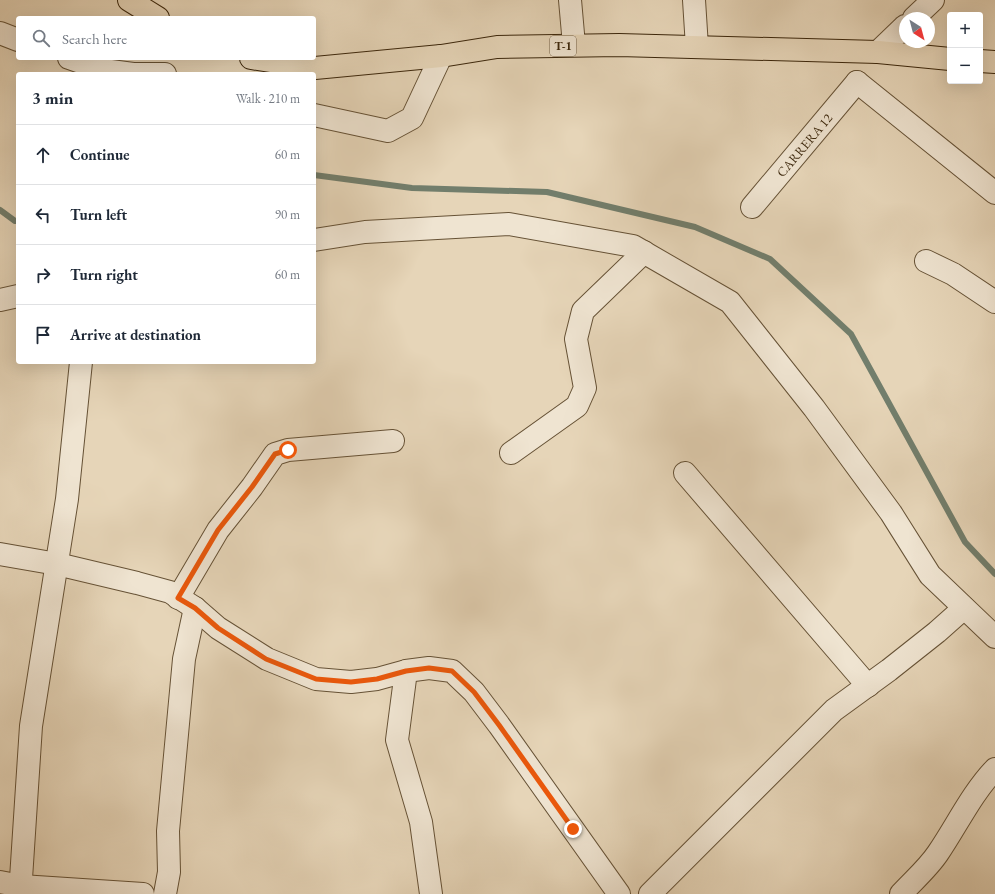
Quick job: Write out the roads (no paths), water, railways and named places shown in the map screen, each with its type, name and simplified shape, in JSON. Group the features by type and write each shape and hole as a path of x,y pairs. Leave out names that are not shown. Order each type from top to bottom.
{"highway":[{"path":"129,0 155,16"},
{"name":"T-1","path":"264,60 315,68 441,56 497,47 574,45 868,52 947,58"},
{"path":"983,61 995,62"}],"street":[{"path":"570,0 574,45"},
{"path":"694,0 697,47"},
{"path":"920,12 933,0"},
{"path":"899,30 868,52 857,82 995,193"},
{"path":"0,33 16,39"},
{"path":"316,115 388,131 412,118 441,56"},
{"path":"75,60 103,70 118,72"},
{"name":"CARRERA 12","path":"752,208 857,82"},
{"path":"316,240 365,232 509,224 633,246 730,302 814,408 892,512 930,574 995,637"},
{"path":"511,454 576,406 585,388 576,339 584,311 644,252"},
{"path":"926,261 953,274 995,302"},
{"path":"0,300 16,296"},
{"path":"21,890 32,726 67,499 81,364"},
{"path":"165,894 170,872 168,832 184,659 187,603 218,530 252,487 275,454 288,450 393,441"},
{"path":"685,472 868,686"},
{"path":"0,554 57,564 170,592 187,603 218,628 266,659 316,679 351,682 377,679 406,671 429,668 452,671 474,692 499,725 619,894"},
{"path":"650,894 834,710 868,686 937,632 964,608"},
{"path":"406,671 397,740 421,822 431,894"},
{"path":"901,894 937,855 960,821 975,793 995,769"},
{"path":"0,882 21,890 143,894"}],"waterway":[{"path":"316,175 412,188 547,192 695,227 770,259 851,334 965,542 995,574"},
{"path":"0,210 16,221"}]}
